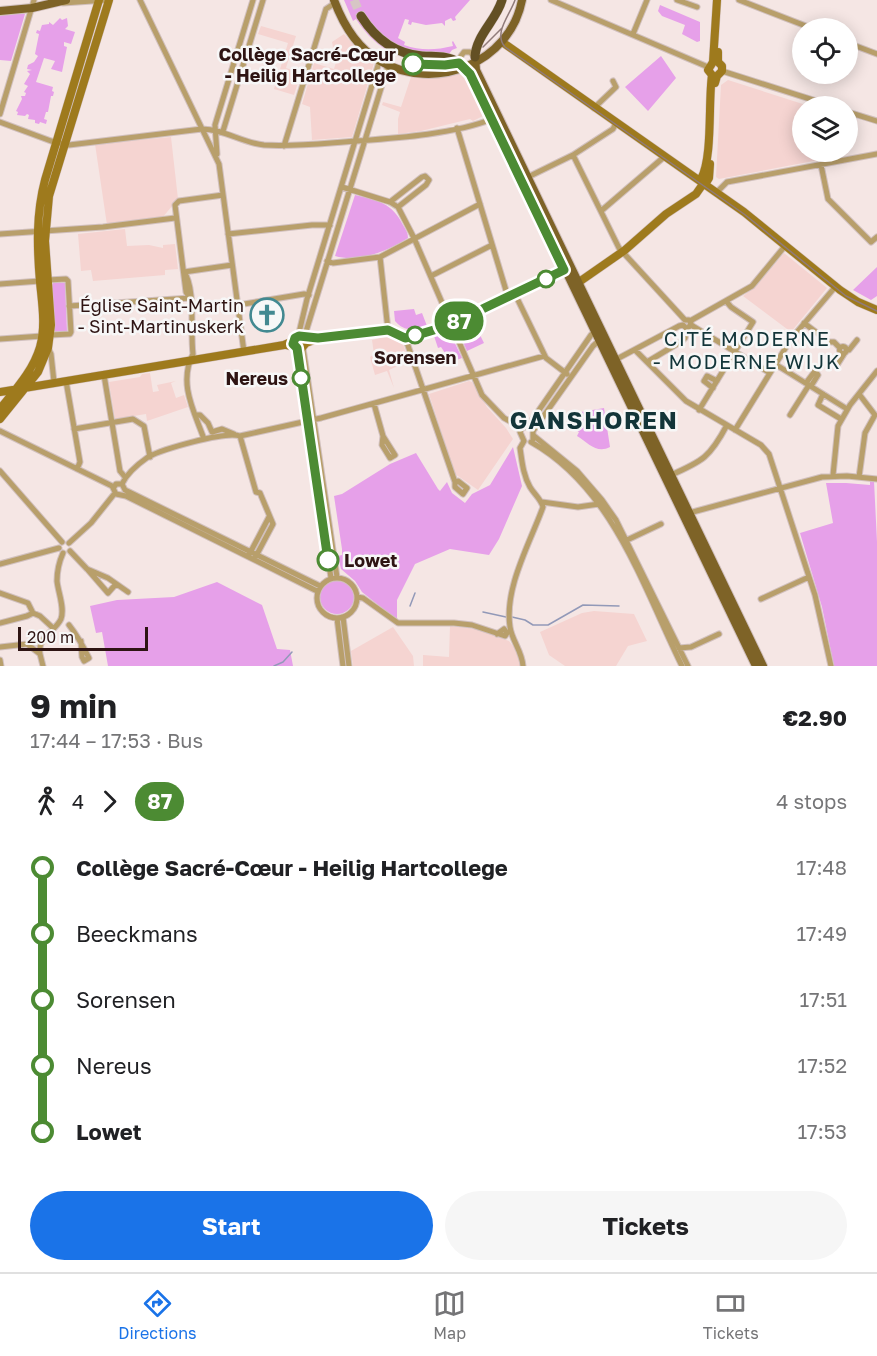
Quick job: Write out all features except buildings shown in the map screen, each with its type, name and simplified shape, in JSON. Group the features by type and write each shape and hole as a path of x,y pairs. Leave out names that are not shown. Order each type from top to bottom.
{"highway":[{"path":"475,60 478,41 494,20 502,0"},
{"path":"360,16 379,38 397,50 418,56 444,56 462,65"}],"main road":[{"path":"0,11 33,4 53,4 66,0"},
{"path":"60,144 99,0"},
{"path":"0,419 38,372 48,348 41,232 42,190 60,144 108,0"},
{"path":"334,2 348,30 371,54 413,72 431,74 488,56 502,42 517,16 522,0"},
{"path":"579,282 622,253 666,214 696,194 701,181 709,178 717,0"},
{"path":"715,69 721,0"},
{"path":"502,42 664,157 752,215 757,223"},
{"path":"475,60 476,70 528,177 567,266 579,282 600,335"},
{"path":"462,65 492,118 567,266 671,476 686,514 763,666"},
{"path":"701,181 852,298 877,310"},
{"path":"0,392 316,338 388,330 405,338 451,324 512,296 567,266"},
{"path":"1,404 16,389 34,363 46,336"},
{"path":"613,361 756,666"}],"street":[{"path":"53,4 108,0"},
{"path":"140,0 216,156"},
{"path":"244,352 214,129 253,0"},
{"path":"223,131 263,0"},
{"path":"550,0 715,69 800,96"},
{"path":"633,34 647,0"},
{"path":"677,0 697,7"},
{"path":"739,0 792,21"},
{"path":"284,146 326,9 334,2"},
{"path":"0,114 33,4"},
{"path":"858,47 877,54"},
{"path":"462,65 464,52 468,51 475,60"},
{"path":"300,341 329,261 366,141 385,61"},
{"path":"334,578 300,341 309,295 355,141 385,61"},
{"path":"594,108 616,87 613,81"},
{"path":"218,114 221,119 228,118"},
{"path":"858,115 877,121"},
{"path":"0,122 60,144 214,129 261,145 284,146 415,136 492,118"},
{"path":"528,177 573,155 613,129 616,123"},
{"path":"457,128 492,245 512,296 544,356 572,377"},
{"path":"718,191 727,182 877,154"},
{"path":"573,155 622,253 687,324 770,373"},
{"path":"601,211 664,157"},
{"path":"821,165 828,199 877,248"},
{"path":"390,202 422,177 428,178 426,185 398,207"},
{"path":"342,187 390,202 398,207 414,238 482,395 504,418 525,427 530,438 564,466 599,504 625,541"},
{"path":"204,437 190,404 186,386 193,354 190,298 188,276 184,272 175,218 175,205 179,201 223,195"},
{"path":"320,259 333,263 380,257 480,204"},
{"path":"0,234 175,218"},
{"path":"228,234 330,225"},
{"path":"871,242 877,237"},
{"path":"430,276 492,245"},
{"path":"613,361 687,324 752,286 785,246"},
{"path":"380,257 388,330"},
{"path":"184,272 232,265"},
{"path":"0,284 66,279 71,333 0,339"},
{"path":"735,430 791,339 836,286"},
{"path":"238,305 309,295"},
{"path":"69,306 190,298"},
{"path":"699,410 753,322 730,307 726,301"},
{"path":"804,323 844,351"},
{"path":"647,363 682,341 685,338 687,324"},
{"path":"600,335 565,372 520,432 567,463 590,485 612,513 677,649 688,666"},
{"path":"523,666 522,657 512,639 510,626 514,588 532,531 543,507 542,502 529,486 520,448 530,438 600,335"},
{"path":"405,338 455,482"},
{"path":"837,365 844,351 849,350 857,340"},
{"path":"48,348 51,354 54,382"},
{"path":"635,350 686,401 763,447 773,463 809,577 831,666"},
{"path":"204,437 237,435 311,421 544,356"},
{"path":"775,364 847,409"},
{"path":"832,475 838,426 841,419 877,371"},
{"path":"104,375 120,471 125,477"},
{"path":"713,388 704,381 707,376 717,381"},
{"path":"66,381 80,462 77,469"},
{"path":"790,415 809,385"},
{"path":"823,394 818,405 841,419"},
{"path":"859,394 874,412 876,418 864,433 859,477"},
{"path":"374,404 383,436"},
{"path":"196,415 200,414 208,423 213,434"},
{"path":"74,429 133,419 144,426 150,456"},
{"path":"671,476 705,458 716,445 727,425"},
{"path":"124,493 122,484 125,477 150,456 222,429 237,435 251,470 256,492 260,494 265,503 273,524 252,556"},
{"path":"0,431 114,490 183,521 318,589"},
{"path":"0,471 63,547 70,551 108,593 116,584"},
{"path":"686,514 780,487 832,475 877,479"},
{"path":"0,564 63,547 92,523 118,483 122,484"},
{"path":"542,502 578,507 599,504"},
{"path":"625,541 661,524"},
{"path":"63,547 57,574 62,614 81,641"},
{"path":"87,569 128,592"},
{"path":"761,599 809,577"},
{"path":"318,589 334,578"},
{"path":"318,589 317,602 321,610 328,616 340,618 353,609 357,597 351,583 334,578"},
{"path":"0,593 28,603 33,613 53,628"},
{"path":"357,597 363,598 398,623 454,623 472,625 497,634"},
{"path":"0,623 33,613"},
{"path":"43,666 39,648 42,640 59,622 62,614"},
{"path":"340,618 343,666"},
{"path":"340,618 350,666"},
{"path":"59,622 69,625"},
{"path":"677,649 691,647 719,633"},
{"path":"0,647 42,640"},
{"path":"27,644 39,654"},
{"path":"677,649 682,666"},
{"path":"0,660 1,666"}],"shaded area":[{"path":"344,0 470,0 455,17 456,20 453,21 451,18 445,21 445,26 442,23 426,25 412,22 411,25 408,24 409,20 405,19 398,38 405,42 404,45 435,49 453,46 453,41 457,48 449,54 418,53 380,42 444,62 416,60 383,48 356,19 353,21"},
{"path":"660,5 700,22 700,41 697,42 682,34 685,25 662,16 658,11"},
{"path":"25,14 11,61 0,60 0,15"},
{"path":"60,18 62,20 67,18 68,26 65,29 75,32 71,44 64,42 64,46 67,47 62,72 51,69 55,61 44,58 36,82 53,87 54,92 44,119 47,120 46,124 40,122 39,124 35,123 35,120 28,119 27,114 17,115 16,111 22,99 21,96 25,96 24,92 28,86 24,84 30,74 27,71 32,70 27,69 28,65 38,56 35,54 39,34 36,33 37,30 40,31 42,25 49,24 49,22 53,25"},
{"path":"261,26 296,36 286,68 301,73 294,95 274,89 288,43 258,34"},
{"path":"344,34 374,63 352,137 312,140 310,107 302,104 314,63 334,69 336,62 332,42"},
{"path":"661,56 676,78 648,111 625,87"},
{"path":"463,73 483,116 473,121 470,119 398,134 400,112 382,105 383,102 401,107 411,77 440,78"},
{"path":"728,80 792,101 792,162 808,162 719,179 716,177 721,85"},
{"path":"171,137 178,199 162,218 107,225 95,144"},
{"path":"355,195 389,207 399,218 408,238 392,247 363,257 335,256"},
{"path":"125,229 127,246 149,245 163,248 163,245 175,244 178,269 165,270 165,275 93,281 91,270 81,271 78,234"},
{"path":"784,253 827,288 791,332 743,296 758,284"},
{"path":"877,267 877,296 871,300 853,290"},
{"path":"54,282 65,283 67,331 53,330 51,286"},
{"path":"414,309 416,315 422,313 427,326 410,329 398,325 394,311"},
{"path":"473,321 484,343 467,351 458,330 462,325"},
{"path":"446,332 451,335 462,358 451,362 441,347 438,348 434,336"},
{"path":"388,336 403,344 409,361 389,370 394,388 387,371 375,375 370,357 374,354 372,340"},
{"path":"150,373 153,392 159,391 157,385 176,381 171,383 176,398 184,395 188,407 147,421 146,414 115,419 109,382"},
{"path":"469,381 513,439 478,490 455,474 429,394"},
{"path":"604,408 610,447 601,449 593,447 577,436 579,432 571,427 581,412"},
{"path":"513,447 522,486 499,539 489,555 450,549 415,564 397,600 397,620 362,592 355,581 341,569 338,556 342,555 342,549 334,496 342,494 390,464 416,453 438,489 440,491 447,482 452,493 465,503 472,494 490,485"},
{"path":"870,481 874,481 877,542 877,666 834,666 822,607 800,533 833,523 826,483 870,485"},
{"path":"337,580 349,585 354,597 349,609 337,614 325,609 320,597 325,585"},
{"path":"217,582 262,605 277,649 290,650 293,666 108,666 102,632 96,633 90,606 117,600 174,597"},
{"path":"594,611 634,614 647,641 628,646 616,666 565,666 549,655 540,632 582,613"},
{"path":"450,626 476,629 509,641 517,651 520,666 423,666 423,655 449,657"},
{"path":"393,627 413,656 414,666 353,666 351,651"}],"waterway":[{"path":"410,606 415,593"},
{"path":"512,617 525,620 533,625 548,625 583,605 619,606"},
{"path":"483,612 506,617"},
{"path":"274,666 283,662 292,652"}],"tunnel":[{"path":"354,0 361,16"}],"tram line":[{"path":"515,0 502,30 502,42 505,47 744,214 846,296 877,311"},
{"path":"483,47 502,28"}],"bus line":[{"name":"87","path":"328,560 297,348 293,344 295,338 299,336 318,338 388,330 405,338 414,336 447,326 564,270 470,74 459,63 413,64"}],"place":[{"name":"Collège Sacré-Cœur - Heilig Hartcollege","path":"413,64"},
{"name":"Église Saint-Martin - Sint-Martinuskerk","path":"267,315"},
{"name":"Sorensen","path":"415,335"},
{"name":"Nereus","path":"301,378"},
{"name":"Lowet","path":"328,560"}],"district":[{"name":"CITÉ MODERNE - MODERNE WIJK","path":"747,350"},
{"name":"GANSHOREN","path":"594,419"}]}
